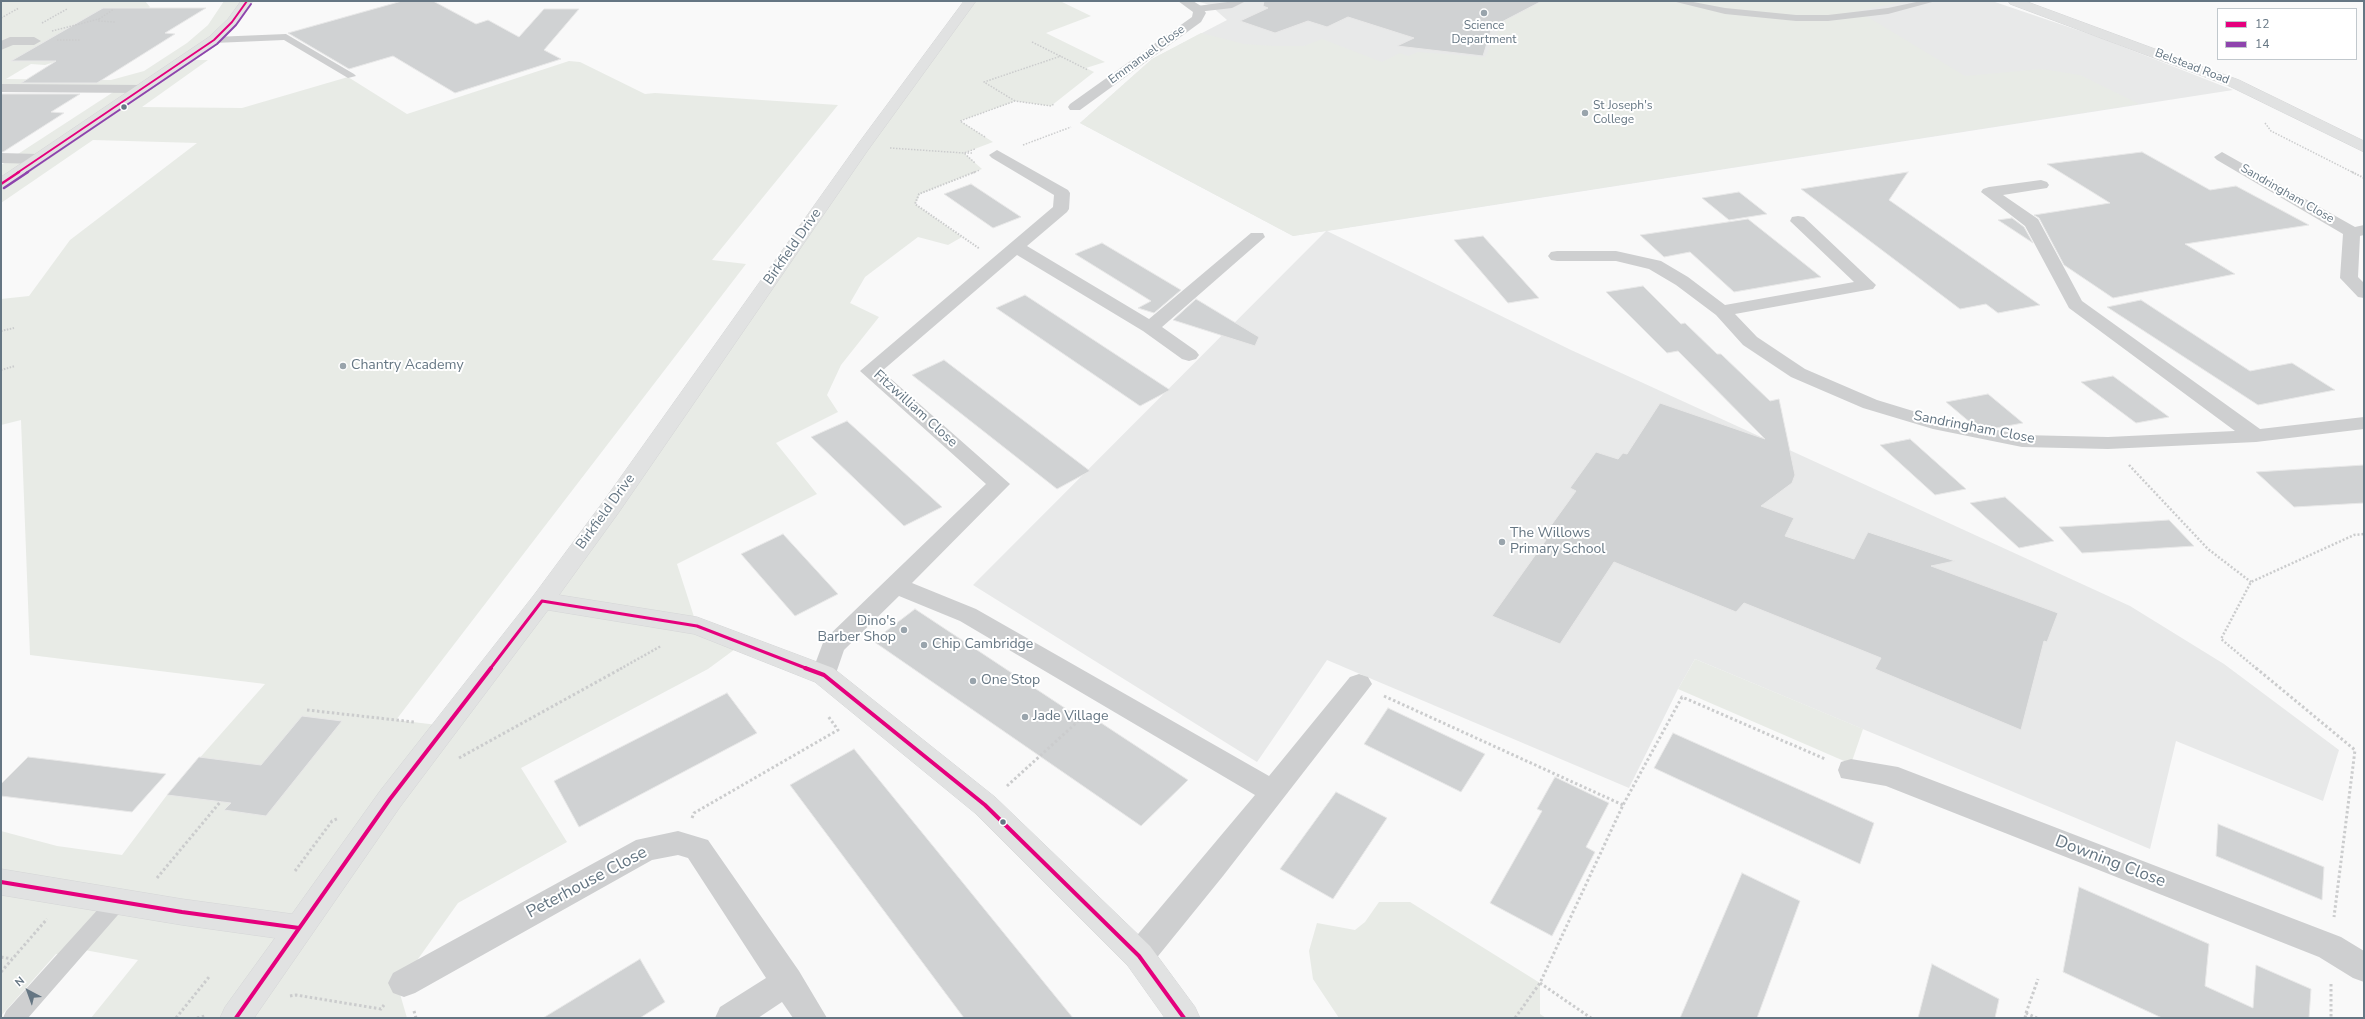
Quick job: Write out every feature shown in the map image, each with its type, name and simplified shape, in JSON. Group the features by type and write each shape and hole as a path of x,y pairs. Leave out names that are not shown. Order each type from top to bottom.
{"street":[{"path":"1,184 214,40 232,22 246,1"},
{"name":"Birkfield Drive","path":"241,1010 390,799 542,601 864,147 970,1"},
{"path":"1184,1 1197,8"},
{"name":"Belstead Road","path":"2014,1 2234,83 2364,147"},
{"name":"Emmanuel Close","path":"1075,107 1197,19 1200,13 1197,8"},
{"path":"4,43 34,41"},
{"path":"1,88 143,88"},
{"name":"Fitzwilliam Close","path":"824,675 833,646 897,586 999,484 870,370 1061,210 1062,193 997,155"},
{"name":"Sandringham Close","path":"2222,157 2358,231 2349,278 2364,293"},
{"path":"1,158 38,159"},
{"path":"2041,185 1989,192 2032,223 2075,304 2256,436"},
{"path":"1722,311 1867,285 1798,221"},
{"path":"1150,327 1257,237"},
{"path":"1016,247 1150,327 1189,355"},
{"name":"Sandringham Close","path":"1557,256 1616,256 1655,265 1682,281 1722,311 1750,341 1798,373 1870,404 1933,423 2022,440 2108,444 2256,436 2364,423"},
{"path":"897,586 968,615 1273,792"},
{"path":"542,601 697,626 824,675 985,805 1138,956 1184,1018"},
{"path":"1138,956 1214,867 1359,684"},
{"name":"Downing Close","path":"1851,770 1888,775 2330,947 2364,968"},
{"name":"Peterhouse Close","path":"404,983 646,849 678,843 698,849 788,981 811,1018"},
{"path":"1,882 126,903 299,928"},
{"path":"731,1018 788,981"}],"lane":[{"path":"1197,8 1232,5 1242,1"},
{"path":"1676,1 1725,11 1796,18 1828,18 1888,11 1932,1"},
{"path":"214,40 286,37 352,76"},
{"path":"14,1018 126,903"}],"path":[{"path":"1,18 19,8"},
{"path":"36,27 67,9"},
{"path":"51,31 99,19 114,9"},
{"path":"99,19 98,21 115,22"},
{"path":"1032,42 1094,72 1115,77"},
{"path":"1056,102 1051,106 1015,101 984,82 1061,56"},
{"path":"987,138 960,121 1015,101"},
{"path":"864,147 997,155 1074,126 1075,119 1064,113 1075,107"},
{"path":"964,153 978,148"},
{"path":"964,153 982,169 919,194 915,204 998,262"},
{"path":"1,331 14,328"},
{"path":"1,370 15,366"},
{"path":"2108,444 2208,549 2251,582"},
{"path":"2331,1018 2330,947 2355,750 2222,639 2251,582 2354,535 2364,534"},
{"path":"452,762 697,626"},
{"path":"1359,684 1624,806"},
{"path":"985,805 1108,695"},
{"path":"1516,1018 1540,983 1624,806 1682,697 1851,770"},
{"path":"307,710 446,726"},
{"path":"678,843 694,813 838,730 825,712"},
{"path":"126,903 221,801"},
{"path":"295,871 332,821 346,816"},
{"path":"1,972 67,893"},
{"path":"1,957 13,959"},
{"path":"176,1018 209,977"},
{"path":"2025,1018 2038,979"},
{"path":"198,1018 241,1010 296,995 381,1009 404,983"},
{"path":"1540,983 1591,1018"},
{"path":"2026,1013 2037,1018"}],"shaded area":[{"path":"1,1 145,1 150,7 124,34 104,46 45,65 31,64 6,79 111,80 144,71 187,43 208,25 224,1 247,1 187,60 208,60 142,107 242,108 348,77 407,114 569,61 580,62 645,94 655,93 838,105 712,260 746,264 396,720 446,726 970,1 1060,1 1091,16 1046,33 1105,62 1086,68 1094,72 1051,106 1015,101 960,121 993,142 964,153 982,169 920,194 915,204 962,237 948,245 918,237 865,277 850,303 879,317 841,365 827,395 838,412 776,443 817,494 677,564 697,626 742,644 708,669 521,768 567,842 458,903 398,987 407,1018 91,1018 138,960 74,948 68,956 56,954 1,1016 1,831 57,846 122,855 167,795 265,684 30,655 21,420 1,425 1,299 29,296 70,240 197,143 93,140 1,203 1,165 118,89 1,88"},
{"name":"The Willows Primary School","path":"1196,1 1992,1 2098,37 2233,90 1327,231 1571,350 2130,606 2224,664 2339,750 2323,801 2176,741 2150,849 1695,659 1678,689 1629,788 1327,660 1257,762 973,585 1326,231 1293,236 1080,123 1152,59 1227,20 1210,5"},
{"name":"St Joseph's College","path":"1542,1 1906,1 1858,11 1965,76 2042,69 2080,75 2139,104 1293,236 1080,123 1152,59 1201,33 1244,44 1274,46 1304,46 1322,39 1382,62 1400,53 1408,56 1418,52 1485,57 1504,21"},
{"path":"1695,659 1863,729 1851,764 1678,689"},
{"path":"1379,902 1410,902 1540,983 1540,1014 1546,1018 1339,1018 1313,979 1309,951 1317,923 1355,930 1365,922"}],"building":[{"path":"402,1 433,1 476,24 488,20 519,37 544,9 579,9 544,50 561,59 455,93 393,56 349,69 288,33"},
{"path":"1264,1 1542,1 1492,27 1483,56 1397,46 1414,38 1348,17 1327,27 1308,21 1275,33 1240,21 1268,8 1263,6"},
{"path":"103,8 206,8 165,33 175,34 97,83 21,83 56,61 11,61"},
{"path":"1,94 80,94 51,112 64,113 1,152"},
{"path":"2142,152 2210,190 2236,186 2309,225 2185,244 2235,274 2113,298 2064,265 2039,218 2034,215 2110,203 2047,164"},
{"path":"1908,172 1889,200 2040,305 1998,313 1986,304 1960,309 1801,189"},
{"path":"971,184 1021,217 993,228 944,194"},
{"path":"1739,192 1767,214 1729,220 1702,198"},
{"path":"2012,218 2024,227 2033,243 1998,220"},
{"path":"1748,219 1821,277 1734,292 1690,252 1664,257 1640,235"},
{"path":"1483,236 1539,298 1508,303 1454,240"},
{"path":"1102,243 1181,290 1154,313 1138,308 1151,301 1075,254"},
{"path":"1643,286 1681,324 1685,323 1717,354 1721,354 1770,401 1779,399 1795,475 1792,483 1761,506 1794,518 1785,536 1854,559 1868,532 1955,561 1931,566 2058,613 2047,642 2044,641 2021,730 1875,669 1881,658 1744,603 1736,612 1614,562 1560,644 1492,616 1546,540 1542,538 1576,491 1570,488 1596,452 1618,459 1623,453 1627,454 1660,403 1765,439 1678,351 1667,353 1606,292"},
{"path":"1025,295 1170,390 1140,406 996,308"},
{"path":"1196,299 1259,337 1255,346 1173,320"},
{"path":"2141,300 2250,371 2292,363 2335,390 2258,405 2107,307"},
{"path":"944,360 1090,471 1057,489 912,375"},
{"path":"2113,376 2169,417 2136,423 2081,382"},
{"path":"1988,394 2023,423 1996,428 1972,424 1946,402"},
{"path":"847,421 942,507 904,526 811,437"},
{"path":"1910,439 1966,489 1935,495 1880,445"},
{"path":"2364,465 2364,503 2294,507 2256,472"},
{"path":"2005,497 2054,541 2019,548 1970,503"},
{"path":"2169,520 2194,546 2082,553 2059,527"},
{"path":"783,534 838,594 795,616 741,554"},
{"path":"915,609 1086,722 1092,717 1188,780 1141,826 873,641"},
{"path":"727,693 757,733 579,827 554,781"},
{"path":"1388,708 1485,754 1461,792 1364,744"},
{"path":"302,716 342,721 266,816 224,810 231,803 167,795 199,757 261,765"},
{"path":"1673,733 1874,823 1860,864 1654,768"},
{"path":"854,749 1073,1018 964,1018 790,785"},
{"path":"28,757 166,774 132,812 1,796 1,784"},
{"path":"1555,777 1609,803 1586,847 1595,852 1552,936 1490,903 1542,811 1537,809"},
{"path":"1336,792 1387,818 1333,899 1280,869"},
{"path":"2218,824 2324,867 2322,900 2216,856"},
{"path":"1742,873 1800,901 1757,1018 1680,1018"},
{"path":"2079,887 2209,944 2205,986 2253,1008 2256,965 2311,989 2309,1018 2162,1018 2063,972"},
{"path":"640,959 665,1002 640,1018 543,1018"},
{"path":"1932,964 1999,999 1995,1018 1918,1018"}],"transit line":[{"name":"12","path":"1,184 214,40 232,22 247,1"},
{"name":"14","path":"4,188 217,44 236,25 251,4"},
{"name":"12","path":"542,601 697,626 824,675 985,805 1139,956 1184,1018"},
{"name":"12","path":"236,1018 390,799 542,601"},
{"name":"12","path":"1,882 182,912 299,928"}],"place":[{"name":"Science Department","path":"1484,13"},
{"name":"St Joseph's College","path":"1585,113"},
{"name":"Chantry Academy","path":"343,366"},
{"name":"The Willows Primary School","path":"1502,542"},
{"name":"Dino's Barber Shop","path":"904,630"},
{"name":"Chip Cambridge","path":"924,645"},
{"name":"One Stop","path":"973,681"},
{"name":"Jade Village","path":"1025,717"}]}
